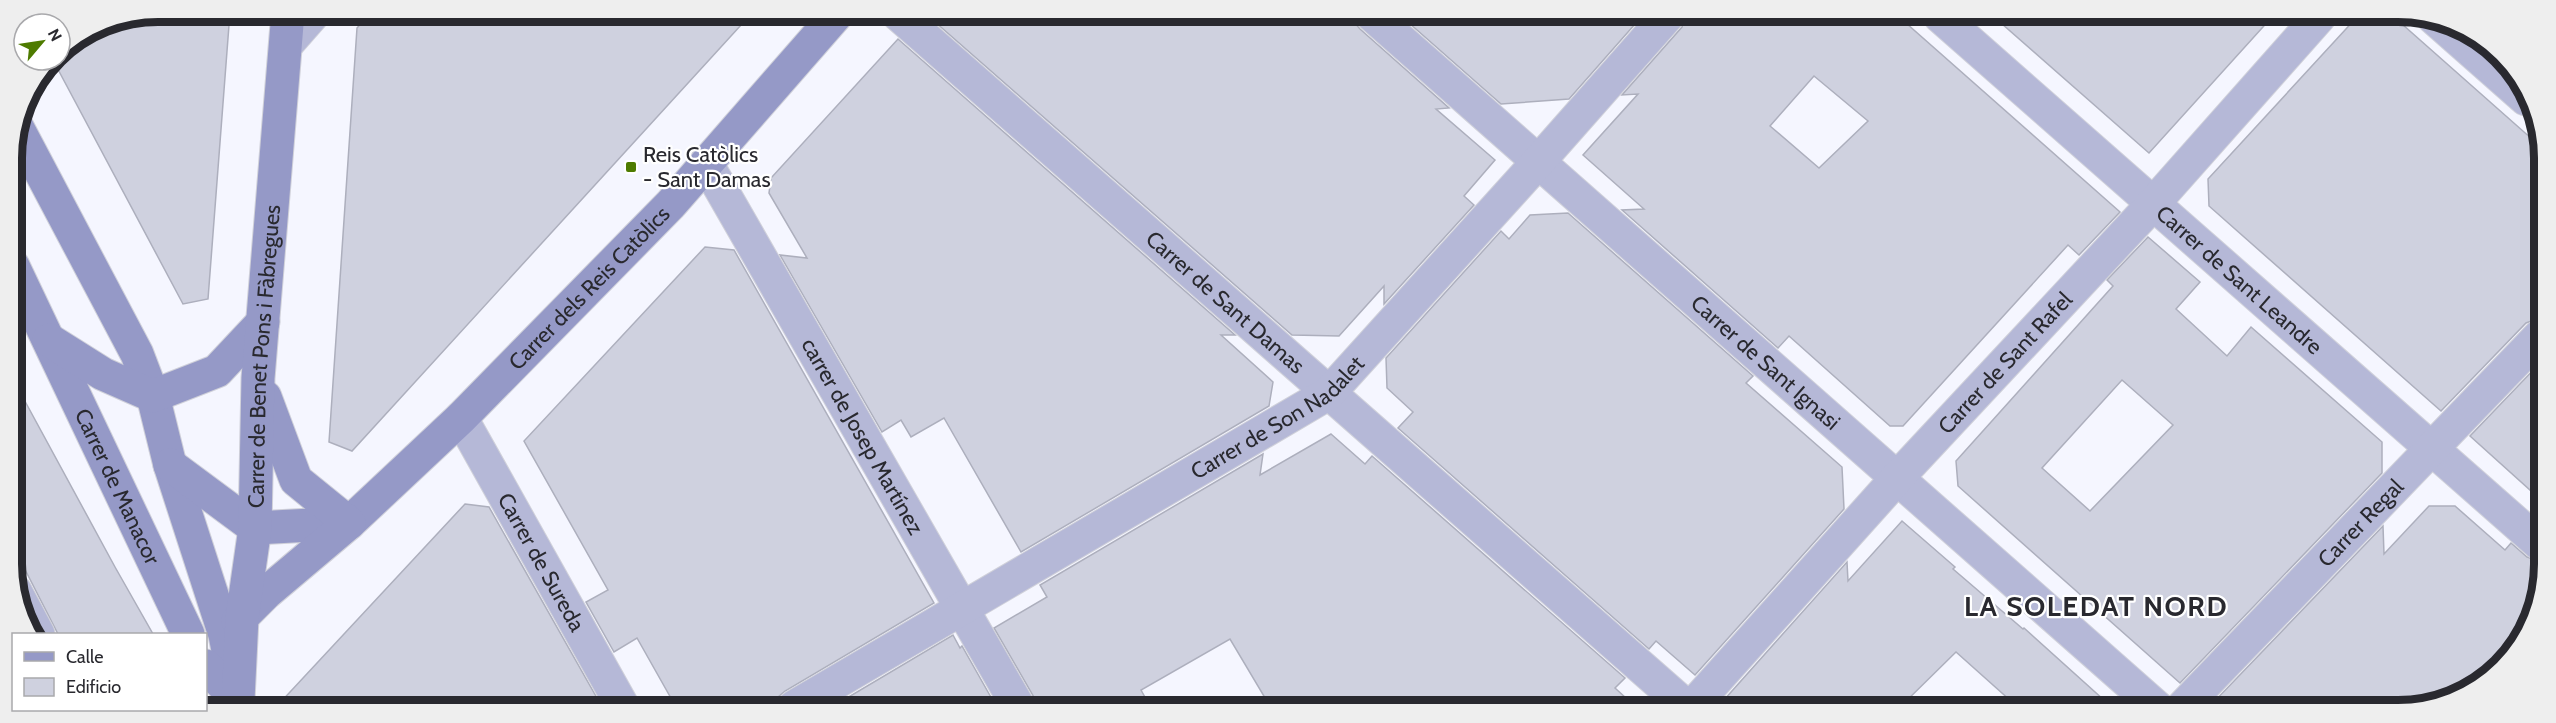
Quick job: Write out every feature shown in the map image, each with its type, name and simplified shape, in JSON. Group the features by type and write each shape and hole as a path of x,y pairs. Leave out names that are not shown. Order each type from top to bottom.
{"street":[{"name":"Carrer de Benet Pons i Fàbregues","path":"224,636 255,528 258,378 287,22"},
{"path":"286,45 306,22"},
{"name":"Carrer dels Reis Catòlics","path":"224,636 266,593 349,523 461,418 671,204 831,22"},
{"name":"Carrer de Sant Damas","path":"907,22 1679,700"},
{"name":"Carrer de Sant Ignasi","path":"1380,22 2149,700"},
{"name":"Carrer de Son Nadalet","path":"806,700 1329,393 1539,162 1662,22"},
{"name":"Carrer de Sant Leandre","path":"1947,22 2534,539"},
{"name":"Carrer de Sant Rafel","path":"1697,700 1898,477 2153,204 2315,22"},
{"path":"2453,34 2515,89"},
{"name":"Carrer de Manacor","path":"24,140 137,354 153,396 170,465 224,636 239,700"},
{"name":"carrer de Josep Martínez","path":"706,164 1014,700"},
{"name":"Carrer de Manacor","path":"23,286 188,633"},
{"path":"153,396 218,371 263,322"},
{"name":"Carrer de Manacor","path":"49,340 103,374 153,396"},
{"name":"Carrer Regal","path":"2190,700 2534,342"},
{"name":"Carrer de Manacor","path":"103,374 137,354"},
{"path":"258,378 296,480 349,523"},
{"name":"Carrer de Sureda","path":"461,418 619,700"},
{"path":"170,465 255,528 349,523"},
{"name":"Carrer de Manacor","path":"207,667 237,700"}],"building":[{"path":"158,22 229,22 208,299 183,304 59,72 72,72 72,54 83,45 123,27"},
{"path":"362,22 744,22 352,451 329,442 357,28"},
{"path":"935,22 1354,22 1449,108 1436,109 1495,160 1464,196 1474,205 1384,304 1384,286 1339,336 1292,335"},
{"path":"1408,22 1637,22 1569,99 1501,104"},
{"path":"1684,22 1905,22 2120,212 2079,255 2068,245 1903,426 1890,426 1789,336 1778,348 1622,210 1644,209 1583,155 1638,94 1622,95 1682,27","holes":["1814,76 1868,121 1819,168 1770,126"]},
{"path":"2000,22 2267,22 2149,153"},
{"path":"2352,22 2400,22 2532,139 2534,158 2534,320 2526,323 2441,411 2209,206 2208,179"},
{"path":"898,39 1235,335 1221,335 1273,382 1269,406 1021,552 944,418 911,437 901,420 882,432 780,255 807,258 769,193 771,178"},
{"path":"1568,213 1753,376 1746,383 1842,467 1844,509 1695,675 1656,641 1649,649 1398,428 1413,412 1387,388 1386,358 1501,231 1509,239 1530,215"},
{"path":"2148,237 2200,282 2176,309 2227,356 2251,327 2382,442 2382,473 2180,683 1958,486 1956,461 2113,286 2107,280","holes":["2122,380 2173,425 2090,511 2042,468"]},
{"path":"705,247 734,250 934,603 785,691 777,700 672,700 637,638 614,652 586,602 608,590 524,441"},
{"path":"2534,369 2534,494 2470,436"},
{"path":"22,396 152,633 57,633 22,564"},
{"path":"1331,434 1365,464 1372,456 1625,678 1615,688 1628,700 1266,700 1230,639 1141,690 1147,700 1035,700 994,628 1047,597 1040,585 1263,454 1260,475"},
{"path":"465,504 489,507 598,700 283,700"},
{"path":"2429,506 2455,506 2505,550 2511,543 2527,557 2534,559 2529,600 2520,625 2494,661 2458,687 2424,698 2407,700 2216,700 2383,526 2384,554"},
{"path":"1902,521 1955,567 1953,569 2024,628 2104,700 2010,700 1956,652 1907,700 1724,700 1847,562 1848,581"},
{"path":"953,635 960,648 962,646 992,700 843,700"}],"place":[{"name":"Reis Catòlics - Sant Damas","path":"631,167"}],"district":[{"name":"LA SOLEDAT NORD","path":"2096,606"}]}
